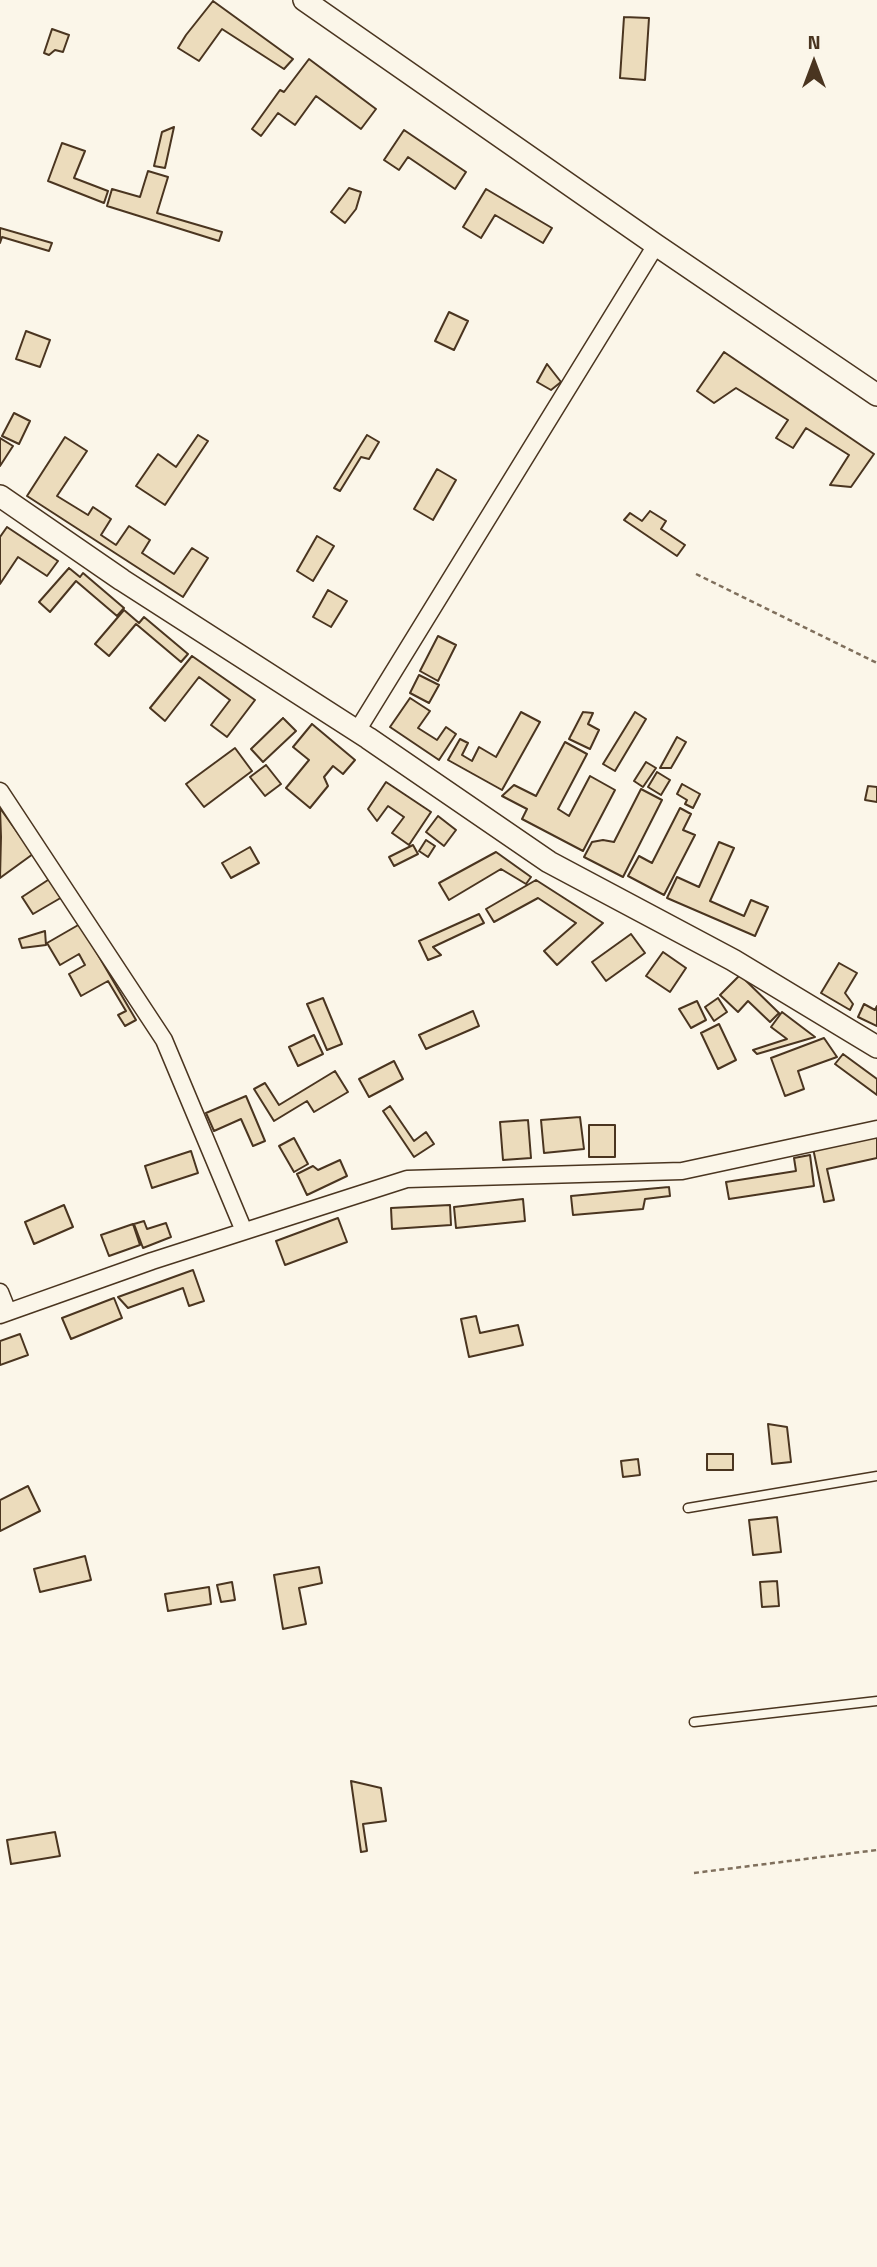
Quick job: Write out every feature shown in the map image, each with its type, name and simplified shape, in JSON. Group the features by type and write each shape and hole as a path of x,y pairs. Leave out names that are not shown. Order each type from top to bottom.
{"street":[{"path":"304,0 877,395"},
{"path":"357,731 656,245"},
{"path":"0,496 122,580 357,731 549,862 733,960 877,1047"},
{"path":"0,791 164,1040 244,1231"},
{"path":"0,1292 4,1314 152,1261 407,1179 682,1171 877,1129"}],"lane":[{"path":"688,1508 877,1476"},
{"path":"694,1722 877,1701"}],"path":[{"path":"696,574 877,663"},
{"path":"694,1873 877,1850"}],"building":[{"path":"213,1 293,59 284,69 222,29 199,61 178,48"},
{"path":"624,17 649,18 645,80 620,78"},
{"path":"52,29 69,35 63,52 55,50 49,55 44,53"},
{"path":"309,59 376,109 361,129 316,96 295,125 278,113 261,136 252,129 280,90 284,92"},
{"path":"174,127 165,168 154,166 162,132"},
{"path":"404,130 466,172 455,189 408,157 399,170 384,160"},
{"path":"62,143 85,151 74,178 108,191 104,203 48,181"},
{"path":"148,171 168,177 157,213 222,232 219,241 107,206 112,189 140,197"},
{"path":"349,188 361,192 356,209 345,223 331,212"},
{"path":"486,189 552,228 543,243 495,215 481,238 463,227"},
{"path":"0,228 52,243 49,251 2,237 0,243"},
{"path":"449,312 468,321 454,350 435,341"},
{"path":"26,331 50,340 40,367 16,359"},
{"path":"724,352 874,454 851,487 830,485 849,455 806,428 793,448 776,438 788,420 736,388 714,403 697,391"},
{"path":"547,364 561,382 551,390 537,382"},
{"path":"14,413 30,421 19,444 2,436"},
{"path":"198,435 208,441 165,505 136,486 158,454 176,467"},
{"path":"367,435 379,442 369,459 361,457 340,491 334,488"},
{"path":"65,437 87,451 57,496 88,515 93,507 111,519 101,535 116,545 129,526 150,540 142,553 174,574 192,548 208,558 183,597 27,496"},
{"path":"0,438 13,446 0,466"},
{"path":"437,469 456,480 433,520 414,509"},
{"path":"650,511 666,521 661,529 685,545 677,556 624,520 630,513 642,521"},
{"path":"7,527 58,561 47,576 18,557 0,584 0,537"},
{"path":"317,536 334,546 313,581 297,571"},
{"path":"69,568 80,577 83,573 124,608 117,616 76,581 50,612 39,602"},
{"path":"328,590 347,601 331,627 313,617"},
{"path":"124,610 139,623 144,617 188,654 181,662 136,624 109,656 95,644"},
{"path":"438,636 456,645 438,681 420,671"},
{"path":"192,656 255,700 227,737 211,725 230,700 199,677 165,721 150,708"},
{"path":"419,675 439,685 429,703 410,693"},
{"path":"410,698 430,711 418,728 437,740 446,727 456,734 439,760 390,727"},
{"path":"521,712 540,722 502,790 448,760 460,739 468,743 462,755 472,761 479,747 496,757"},
{"path":"583,712 593,713 588,724 599,730 590,749 569,739"},
{"path":"635,712 646,719 615,771 603,764"},
{"path":"283,718 296,731 263,762 251,749"},
{"path":"312,724 355,760 343,774 333,766 324,777 328,786 310,808 286,788 309,760 293,747"},
{"path":"677,737 686,742 671,768 660,768"},
{"path":"565,742 587,754 558,809 569,816 590,776 615,790 583,851 522,819 527,809 502,796 514,785 536,796"},
{"path":"235,748 252,771 204,807 186,784"},
{"path":"646,762 656,768 643,787 634,781"},
{"path":"266,765 281,784 265,796 250,777"},
{"path":"657,772 670,780 661,795 648,787"},
{"path":"386,782 431,812 409,845 392,833 404,817 388,806 377,821 368,809"},
{"path":"682,784 700,794 693,808 685,804 687,800 677,794"},
{"path":"868,786 877,787 877,802 865,800"},
{"path":"641,789 662,800 623,877 584,857 592,842 614,842"},
{"path":"0,808 33,854 0,878 1,837"},
{"path":"680,808 691,814 683,830 695,835 664,895 628,876 639,856 652,863"},
{"path":"438,816 456,830 444,846 426,832"},
{"path":"426,840 435,846 428,857 419,851"},
{"path":"719,842 734,848 710,901 744,916 751,900 768,907 755,936 667,898 677,877 699,887"},
{"path":"413,845 418,854 394,866 389,857"},
{"path":"250,847 259,863 231,878 222,863"},
{"path":"496,852 531,877 526,884 501,869 449,900 439,883"},
{"path":"51,878 64,896 33,914 22,897"},
{"path":"536,880 603,923 557,965 544,951 576,923 538,898 494,922 486,909"},
{"path":"479,914 484,923 433,947 441,955 428,960 419,941"},
{"path":"80,924 136,1020 125,1026 118,1015 126,1011 108,981 81,996 69,974 85,965 79,954 60,965 47,943"},
{"path":"45,931 46,945 22,948 19,939"},
{"path":"631,934 645,953 606,981 592,962"},
{"path":"663,952 686,968 670,992 646,976"},
{"path":"839,963 857,973 845,993 853,1004 850,1010 821,993"},
{"path":"740,975 779,1013 770,1022 748,1001 738,1012 720,995"},
{"path":"323,998 342,1044 327,1050 307,1004"},
{"path":"718,998 727,1012 714,1021 705,1007"},
{"path":"697,1001 706,1020 691,1028 679,1009"},
{"path":"864,1004 875,1010 877,1006 877,1026 858,1017"},
{"path":"473,1011 479,1026 426,1049 419,1035"},
{"path":"782,1012 815,1037 757,1054 753,1050 787,1039 771,1027"},
{"path":"719,1024 736,1060 718,1069 701,1033"},
{"path":"314,1035 323,1054 298,1066 289,1047"},
{"path":"824,1038 837,1057 798,1071 804,1089 785,1096 771,1058"},
{"path":"843,1054 877,1079 877,1095 835,1064"},
{"path":"394,1061 403,1079 369,1097 359,1079"},
{"path":"335,1071 348,1092 314,1112 307,1101 274,1121 254,1089 265,1083 279,1105"},
{"path":"246,1096 265,1141 253,1146 241,1119 214,1131 206,1113"},
{"path":"390,1106 414,1141 426,1132 434,1144 414,1157 383,1111"},
{"path":"580,1117 584,1149 544,1153 541,1120"},
{"path":"528,1120 531,1158 503,1160 500,1122"},
{"path":"589,1125 615,1125 615,1157 589,1157"},
{"path":"877,1135 877,1158 827,1169 834,1200 824,1202 813,1148"},
{"path":"294,1138 308,1164 294,1172 279,1146"},
{"path":"191,1151 198,1173 152,1188 145,1166"},
{"path":"810,1155 814,1186 729,1199 726,1182 796,1171 794,1158"},
{"path":"340,1160 347,1176 307,1195 297,1174 313,1166 318,1170"},
{"path":"669,1187 670,1196 645,1199 643,1209 573,1215 571,1196"},
{"path":"523,1199 525,1221 456,1228 454,1207"},
{"path":"64,1205 73,1227 34,1244 25,1222"},
{"path":"450,1205 451,1225 392,1229 391,1208"},
{"path":"338,1218 347,1242 285,1265 276,1241"},
{"path":"144,1221 147,1229 166,1223 171,1237 143,1248 134,1224"},
{"path":"133,1224 140,1245 109,1256 101,1235"},
{"path":"193,1270 204,1301 189,1306 183,1288 128,1308 118,1297"},
{"path":"114,1298 122,1318 71,1339 62,1318"},
{"path":"476,1316 480,1333 518,1325 523,1345 469,1357 461,1319"},
{"path":"20,1334 28,1355 0,1365 0,1341"},
{"path":"768,1424 787,1427 791,1462 772,1464"},
{"path":"707,1454 733,1454 733,1470 707,1470"},
{"path":"638,1459 640,1475 623,1477 621,1461"},
{"path":"28,1486 40,1511 0,1531 0,1500"},
{"path":"777,1517 781,1552 753,1555 749,1520"},
{"path":"85,1556 91,1580 40,1592 34,1569"},
{"path":"319,1567 322,1583 299,1588 306,1624 283,1629 274,1575"},
{"path":"777,1581 779,1606 762,1607 760,1582"},
{"path":"232,1582 235,1600 221,1602 217,1585"},
{"path":"209,1587 211,1604 168,1611 165,1594"},
{"path":"351,1781 381,1788 386,1821 363,1824 367,1851 361,1852"},
{"path":"55,1832 60,1856 11,1864 7,1840"}]}
